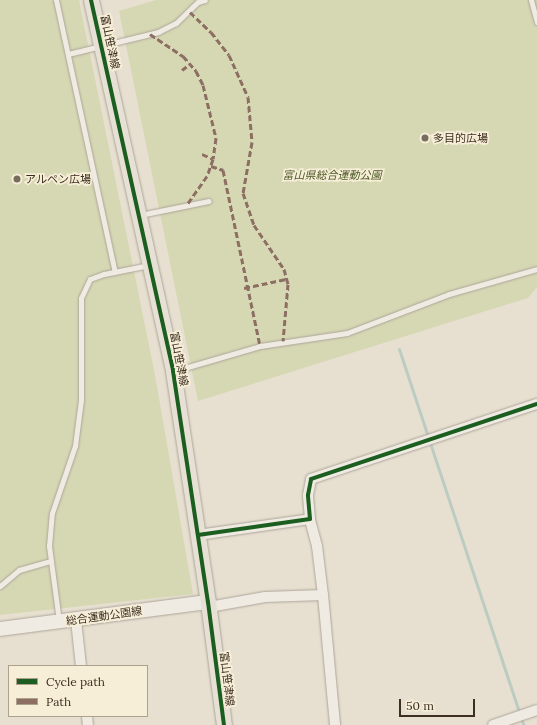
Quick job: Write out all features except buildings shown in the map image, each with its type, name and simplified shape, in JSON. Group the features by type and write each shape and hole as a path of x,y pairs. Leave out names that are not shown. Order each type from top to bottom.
{"main road":[{"name":"富山笹津線","path":"91,0 173,371 209,604 224,725"},
{"name":"総合運動公園線","path":"0,629 209,604"}],"street":[{"path":"335,725 323,595 317,546 310,519 308,495 311,479 537,404"},
{"path":"198,535 310,519"},
{"path":"209,604 265,598 323,595"},
{"path":"76,620 81,665"},
{"path":"493,725 519,718 537,710"}],"lane":[{"path":"56,0 115,272"},
{"path":"68,54 102,48 158,32 176,23 198,2 205,0"},
{"path":"531,0 537,22"},
{"path":"139,215 208,201"},
{"path":"59,622 49,546 52,513 75,446 82,400 81,298 90,279 150,264"},
{"path":"173,371 260,346 347,333 449,294 537,269"},
{"path":"0,586 19,570 51,561"}],"green space":[{"path":"0,0 79,0 155,375 193,594 0,615"},
{"name":"富山県総合運動公園","path":"156,0 537,0 537,287 528,298 198,401 119,11"}],"waterway":[{"path":"399,349 523,725"}],"marked path":[{"path":"190,12 211,32 229,55 248,97 252,142 243,193 254,225 284,269 288,284 283,341"},
{"path":"150,34 183,56 196,71 203,85 216,138 213,159 207,176 187,205"},
{"path":"182,70 190,64"},
{"path":"202,154 213,159"},
{"path":"211,166 223,170 260,346"},
{"path":"244,288 286,279"}],"cycle path":[{"path":"91,0 173,371 208,602 224,725"},
{"path":"198,535 310,519 308,495 311,479 537,404"}],"place":[{"name":"多目的広場","path":"425,138"},
{"name":"アルペン広場","path":"17,179"}]}
